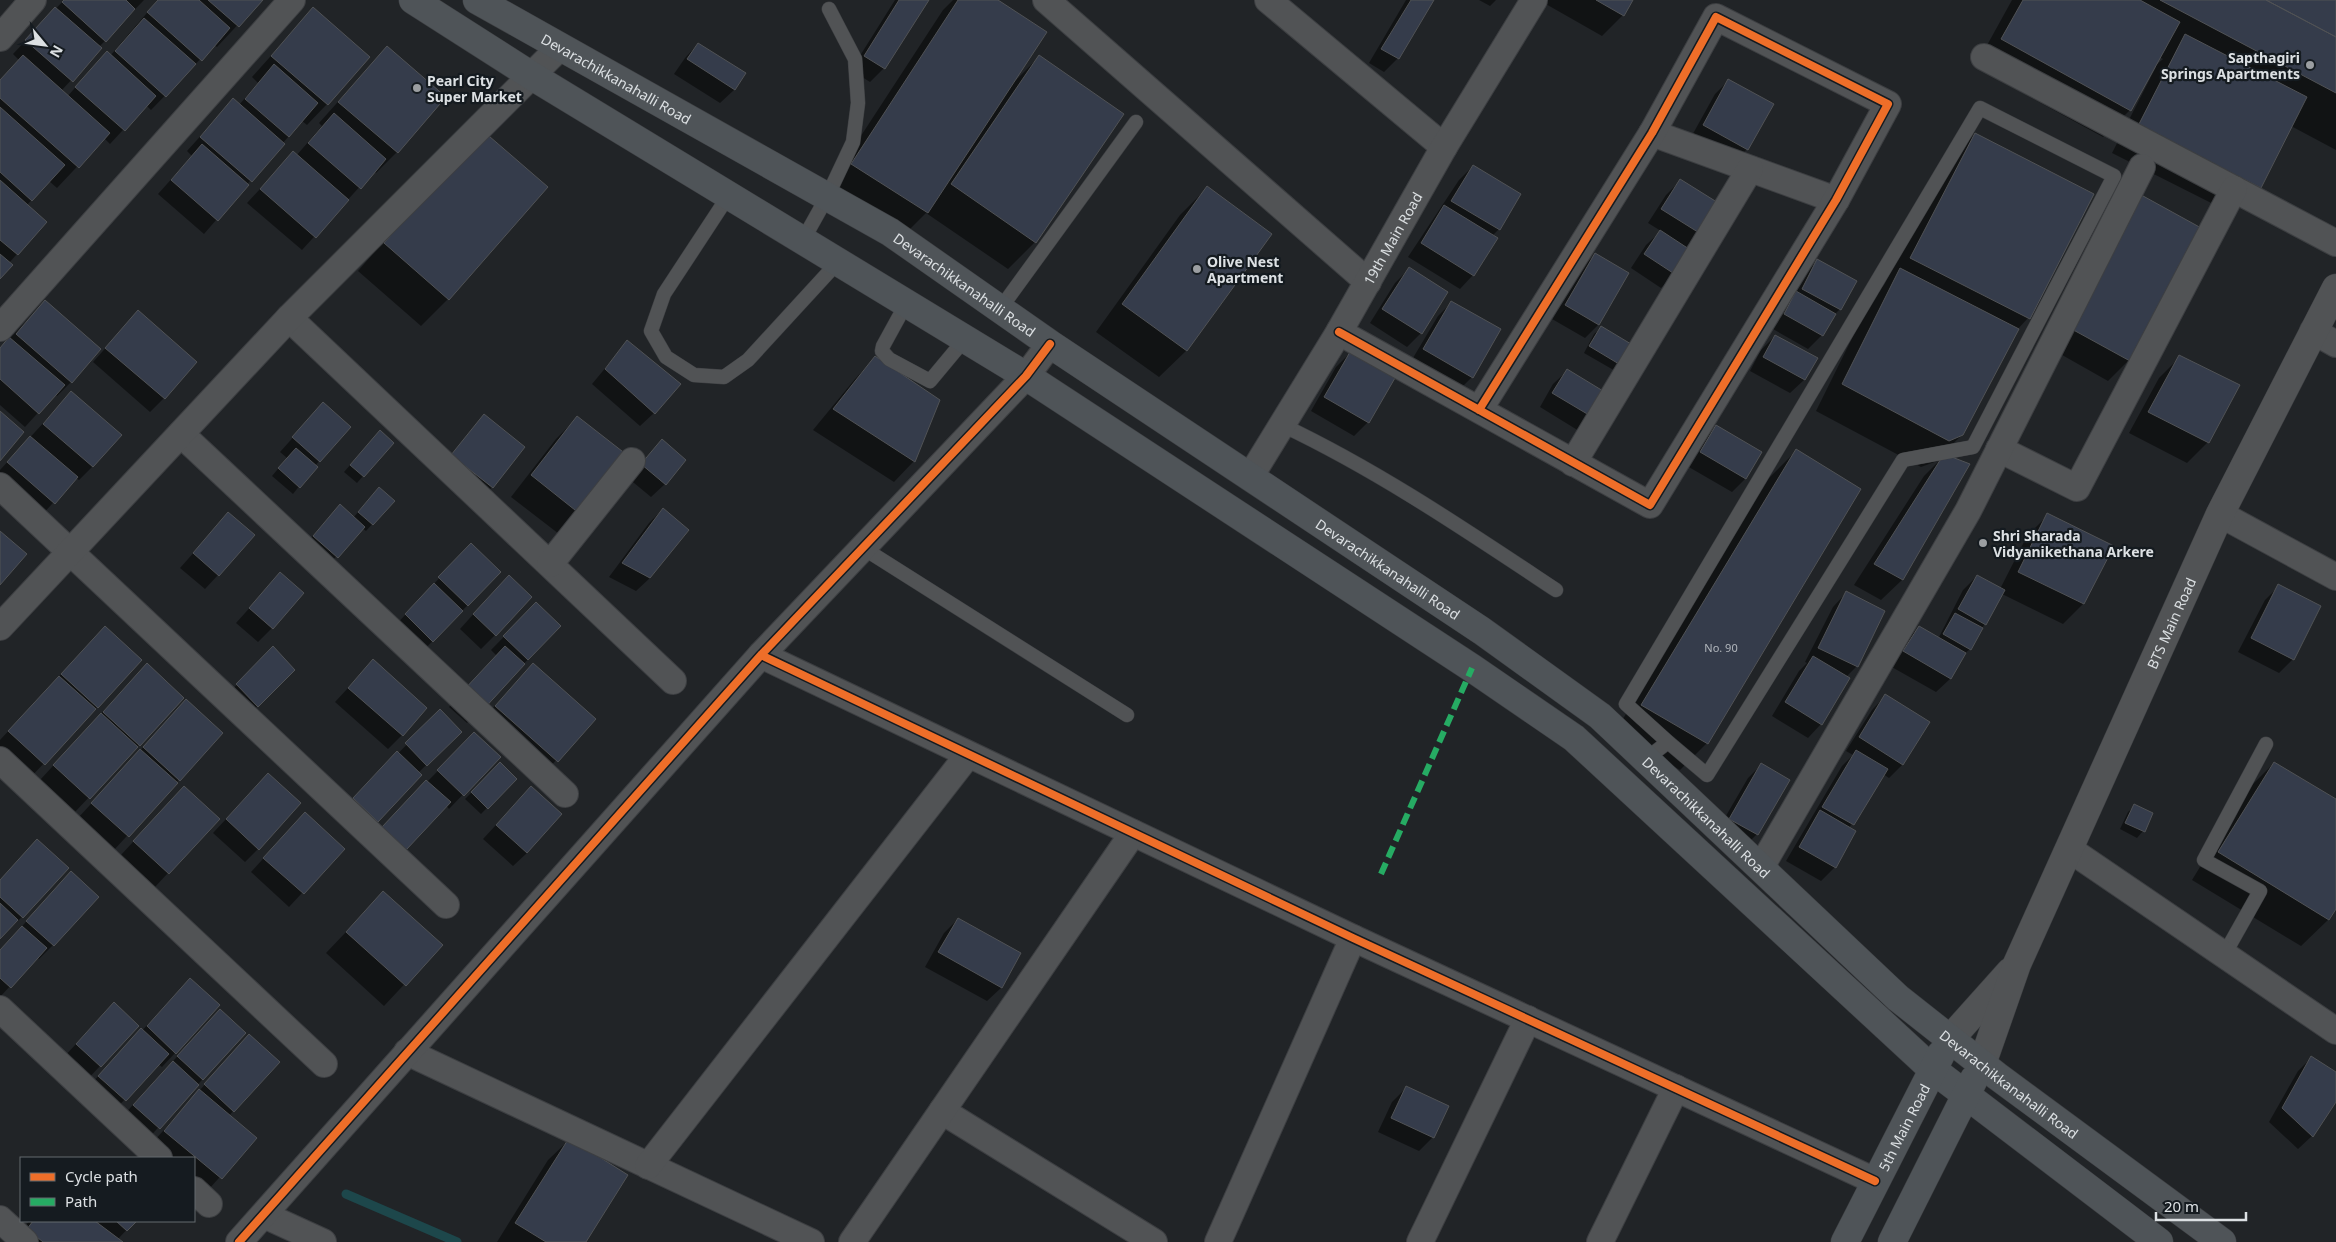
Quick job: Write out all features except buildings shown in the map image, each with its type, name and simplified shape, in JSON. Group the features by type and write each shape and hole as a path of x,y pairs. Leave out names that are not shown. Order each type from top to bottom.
{"main road":[{"path":"414,0 532,76 1026,376 1472,668 1574,738 1932,1069 2159,1242"},
{"name":"Devarachikkanahalli Road","path":"476,0 890,232 1050,344 1482,631 1600,716 1898,998 1982,1064 2222,1242"},
{"name":"5th Main Road","path":"1845,1242 1932,1069 1950,1039"},
{"path":"1892,1242 1982,1064"}],"street":[{"path":"0,38 33,0"},
{"path":"0,328 292,0"},
{"path":"1046,0 1368,282"},
{"path":"1268,0 1444,147"},
{"name":"19th Main Road","path":"1250,477 1339,332 1444,147 1534,0"},
{"path":"1339,332 1479,410 1574,462 1650,505 1836,200 1888,104 1716,17 1652,133 1479,410"},
{"path":"0,627 289,318 560,47"},
{"path":"1984,57 2336,243"},
{"path":"1652,133 1836,200"},
{"path":"1761,867 1968,510 2142,167"},
{"path":"1574,462 1750,169"},
{"path":"1999,449 2076,488 2234,189"},
{"name":"BTS Main Road","path":"1982,1064 2018,964 2220,514 2324,338 2336,288"},
{"path":"289,318 673,681"},
{"path":"239,1242 761,655 1026,376 1050,344"},
{"path":"181,434 565,794"},
{"path":"550,564 632,461"},
{"path":"0,486 446,906"},
{"path":"2220,514 2336,577"},
{"path":"761,655 1353,938 1875,1181"},
{"path":"648,1166 968,755"},
{"path":"0,760 324,1064"},
{"path":"852,1242 1133,833"},
{"path":"2069,849 2336,1031"},
{"path":"1218,1242 1353,938"},
{"name":"BTS Main Road","path":"1950,1039 2018,964"},
{"path":"0,1009 159,1157"},
{"path":"1420,1242 1528,1020"},
{"path":"407,1052 811,1242"},
{"path":"1600,1242 1676,1088"},
{"path":"942,1112 1154,1242"},
{"path":"264,1215 323,1242"},
{"path":"0,1219 25,1242"}],"lane":[{"path":"803,240 827,198 853,142 858,103 855,59 829,9"},
{"path":"1980,108 2114,176 1972,448 1903,460 1707,775 1668,742 1626,704 1980,108"},
{"path":"1000,309 1136,122"},
{"path":"729,195 664,294 651,331 666,358 694,375 724,378 748,360 838,262"},
{"path":"906,304 883,346 882,351 889,359 930,381 966,339"},
{"path":"1282,425 1313,440 1428,505 1556,590"},
{"path":"862,548 1127,715"},
{"path":"1646,759 1668,742"},
{"path":"2224,955 2260,892 2204,860 2266,744"}],"waterway":[{"path":"346,1194 457,1242"}],"marked path":[{"path":"1381,874 1472,668"}],"cycle path":[{"path":"1339,332 1650,505 1836,200 1888,104 1716,17 1652,133 1479,410"},
{"path":"239,1242 761,655 1026,376 1050,344"},
{"path":"761,655 1353,938 1875,1181"}],"place":[{"name":"Sapthagiri Springs Apartments","path":"2310,65"},
{"name":"Pearl City Super Market","path":"417,88"},
{"name":"Olive Nest Apartment","path":"1197,269"},
{"name":"Shri Sharada Vidyanikethana Arkere","path":"1983,543"}]}
